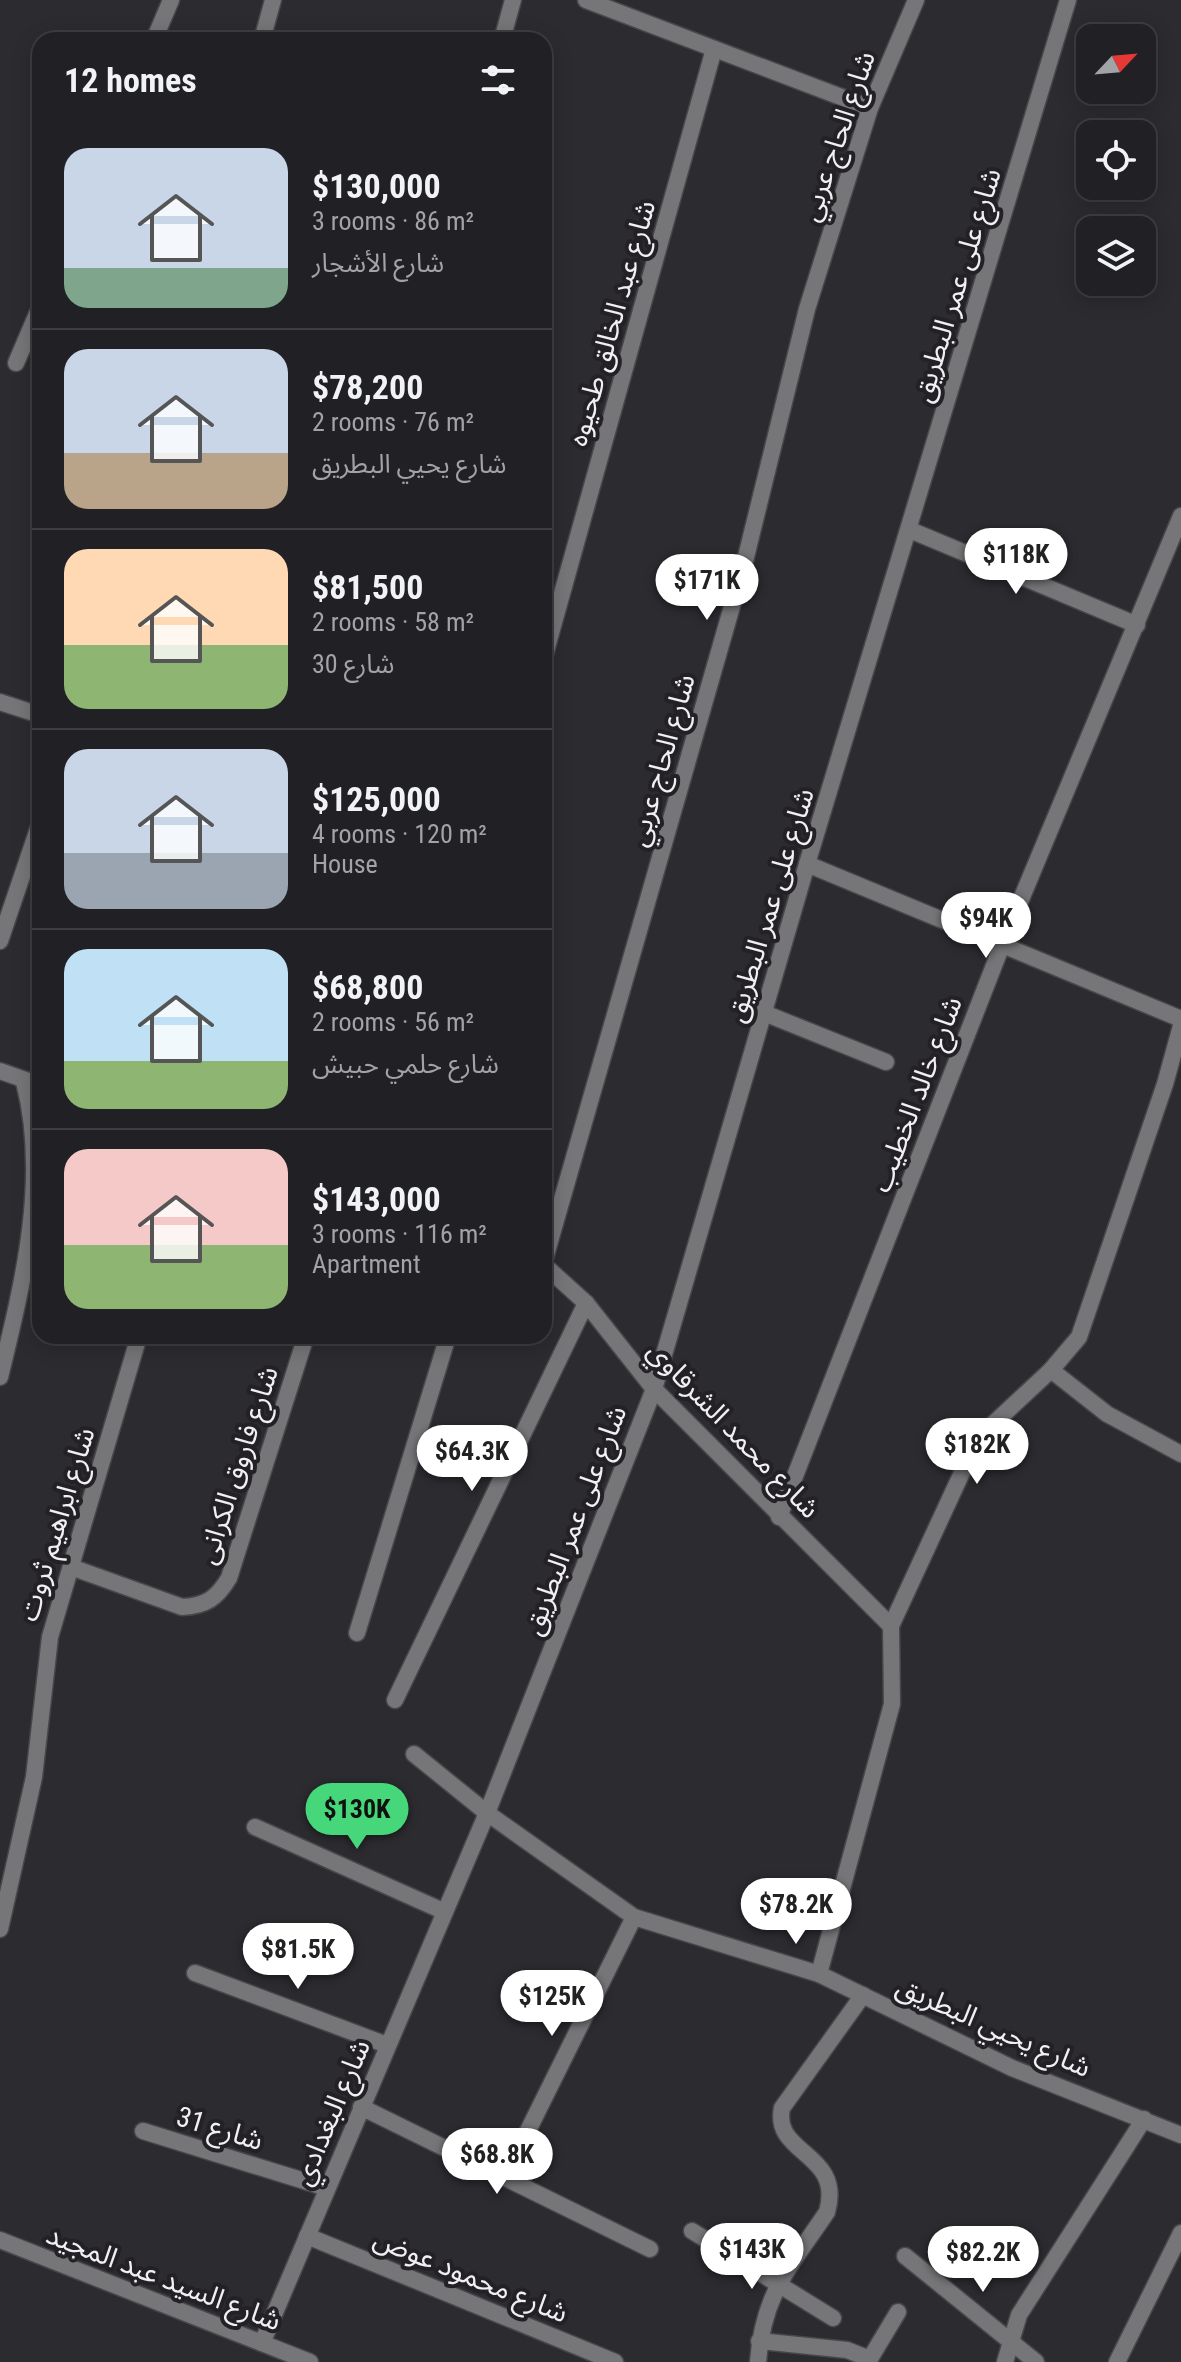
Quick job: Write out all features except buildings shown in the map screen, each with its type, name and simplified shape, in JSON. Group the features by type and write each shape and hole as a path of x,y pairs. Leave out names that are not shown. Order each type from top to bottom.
{"street":[{"path":"157,32 171,0"},
{"path":"264,32 273,0"},
{"path":"504,32 513,0"},
{"path":"586,0 870,108"},
{"name":"شارع الحاج عربي","path":"552,1235 745,561 807,309 870,108 916,0"},
{"name":"شارع على عمر البطريق","path":"487,1813 654,1389 807,864 1068,0"},
{"name":"شارع عبد الخالق طحيوه","path":"552,629 714,49"},
{"path":"16,363 32,326"},
{"name":"شارع خالد الخطيب","path":"779,1517 1002,945 1181,516"},
{"path":"910,530 1137,625"},
{"path":"0,702 32,712"},
{"path":"0,941 32,847"},
{"path":"807,864 1181,1019"},
{"path":"764,1013 886,1062"},
{"path":"819,1974 892,1704 891,1626 978,1438 1051,1370 1079,1337 1165,1084 1181,1026"},
{"path":"0,1071 32,1084"},
{"path":"0,1377 21,1290 32,1195"},
{"name":"شارع محمد الشرقاوي","path":"552,1271 586,1303 654,1389 891,1626"},
{"path":"395,1700 586,1303"},
{"name":"شارع ابراهيم ثروت","path":"0,1929 34,1777 50,1637 137,1344"},
{"name":"شارع فاروق الكرانى","path":"71,1567 182,1607 198,1606 217,1597 229,1578 303,1344"},
{"path":"357,1633 446,1344"},
{"path":"1051,1370 1107,1414 1181,1454"},
{"name":"شارع يحيي البطريق","path":"414,1754 487,1813 634,1917 819,1974 1012,2068 1181,2135"},
{"name":"شارع البغدادي","path":"262,2343 487,1813"},
{"path":"255,1827 443,1911"},
{"path":"505,2177 634,1917"},
{"path":"195,1973 387,2045"},
{"path":"758,2362 759,2341 770,2297 827,2212 831,2197 827,2175 784,2135 779,2122 782,2108 863,1995"},
{"path":"361,2107 650,2249"},
{"path":"1005,2362 1009,2340 1035,2288 1144,2119"},
{"name":"شارع 31","path":"143,2131 327,2188"},
{"path":"692,2231 833,2318"},
{"path":"1117,2362 1181,2233"},
{"name":"شارع محمود عوض","path":"307,2236 615,2362"},
{"name":"شارع السيد عبد المجيد","path":"0,2240 310,2362"},
{"path":"905,2256 1036,2362"},
{"path":"759,2341 847,2350 869,2360 898,2312"}]}
